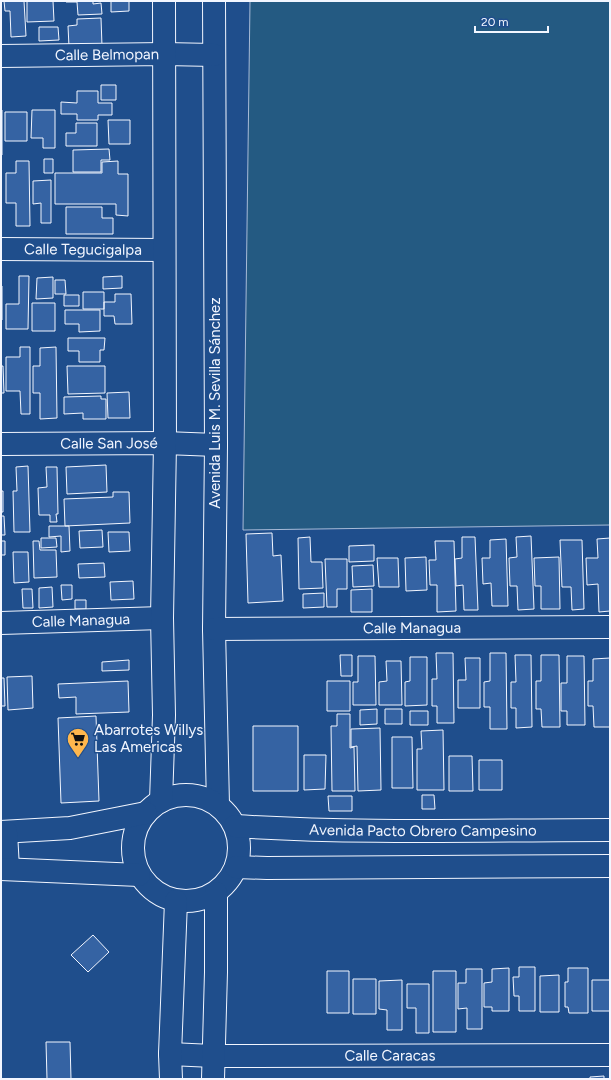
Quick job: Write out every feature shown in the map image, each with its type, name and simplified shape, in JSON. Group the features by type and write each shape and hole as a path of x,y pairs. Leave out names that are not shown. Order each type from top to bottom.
{"street":[{"path":"139,875 5,869 3,832 70,828 154,807 180,795 201,797 218,805 235,826 240,847 236,867 228,882 216,893 197,901 176,901 154,892 139,875 133,854 135,832 154,807 164,715 162,618 165,443 164,1"},
{"name":"Avenida Luis M. Sevilla Sánchez","path":"214,1 216,445 214,629 218,805"},
{"name":"Calle Belmopan","path":"1,56 165,54 214,55"},
{"name":"Calle Tegucigalpa","path":"1,249 164,250"},
{"name":"Calle San José","path":"1,444 165,443 216,445"},
{"name":"Calle Managua","path":"1,623 162,618"},
{"name":"Calle Managua","path":"214,629 610,627"},
{"name":"Avenida Pacto Obrero Campesino","path":"235,826 389,830 610,830"},
{"path":"236,867 610,866"},
{"path":"213,1079 216,972 216,893"},
{"path":"171,1079 170,1054 176,901"},
{"name":"Calle Caracas","path":"170,1054 213,1056 610,1055"}],"shaded area":[{"path":"250,1 610,1 610,525 243,530"}],"building":[{"path":"4,1 24,1 26,36 11,37 10,11 5,11"},
{"path":"27,1 53,1 54,21 27,22"},
{"path":"66,1 93,1 93,4 101,3 102,14 78,15 77,2"},
{"path":"111,1 129,1 129,11 111,12"},
{"path":"101,18 102,46 69,47 68,26 77,25 77,19"},
{"path":"39,27 58,27 59,40 39,41"},
{"path":"101,85 116,85 116,100 101,100"},
{"path":"77,91 98,91 98,103 112,103 112,115 98,115 98,120 77,120 77,114 61,114 61,102 77,103"},
{"path":"2,110 2,155 1,155"},
{"path":"32,110 55,110 55,148 43,148 43,138 31,138"},
{"path":"5,112 27,112 27,141 5,141"},
{"path":"108,120 130,120 130,144 109,144"},
{"path":"76,123 97,123 97,146 66,146 66,133 76,133"},
{"path":"109,149 110,160 101,160 101,172 73,172 73,150"},
{"path":"44,159 53,159 53,173 44,173"},
{"path":"16,161 29,161 30,226 16,226 16,203 6,203 6,173 16,173"},
{"path":"118,161 118,174 128,174 128,216 116,215 116,204 55,204 55,173 102,173 102,162"},
{"path":"51,180 51,223 41,223 41,203 33,204 33,181"},
{"path":"66,207 102,207 102,218 113,218 113,234 66,234"},
{"path":"19,276 29,276 28,329 6,329 6,304 19,304"},
{"path":"122,276 122,288 103,289 103,277"},
{"path":"53,277 53,298 36,299 37,278"},
{"path":"55,280 65,280 66,294 55,294"},
{"path":"2,286 2,320 1,320"},
{"path":"83,292 104,292 104,309 83,309"},
{"path":"115,294 131,294 132,324 115,324 114,316 104,316 104,302 115,302"},
{"path":"64,295 79,295 79,306 64,306"},
{"path":"32,303 55,303 55,331 32,331"},
{"path":"65,310 100,310 100,331 79,332 79,324 65,324"},
{"path":"68,338 105,338 104,350 100,350 100,362 79,362 79,351 68,351"},
{"path":"20,347 30,347 30,414 21,414 20,391 6,391 6,357 20,357"},
{"path":"56,347 57,418 40,419 40,393 33,393 33,366 40,366 40,348"},
{"path":"1,366 3,366 4,393 1,393"},
{"path":"67,366 105,366 105,393 68,394"},
{"path":"129,392 130,418 108,418 107,393"},
{"path":"101,396 101,399 106,399 106,419 83,419 83,413 64,414 64,397"},
{"path":"106,465 107,492 67,494 66,467"},
{"path":"28,466 30,532 14,532 13,491 17,491 16,467"},
{"path":"46,467 57,467 57,522 50,522 50,515 39,515 38,488 47,487"},
{"path":"1,491 3,491 3,512 1,512"},
{"path":"113,492 129,492 130,523 65,526 64,499 113,497"},
{"path":"1,516 4,516 5,535 1,535"},
{"path":"49,526 69,526 70,551 61,552 61,536 49,537"},
{"path":"102,530 103,547 80,548 79,531"},
{"path":"108,532 129,532 130,551 109,552"},
{"path":"272,533 273,556 281,555 283,601 248,603 246,534"},
{"path":"531,536 534,609 518,610 517,586 510,586 509,558 517,557 516,537"},
{"path":"310,537 311,562 322,562 323,588 299,589 298,538"},
{"path":"462,537 475,537 478,610 464,610 463,585 456,586 455,559 462,558"},
{"path":"41,538 56,538 57,547 41,548"},
{"path":"610,538 610,611 599,612 598,584 587,585 586,558 598,558 597,539"},
{"path":"506,539 508,606 492,606 491,583 483,584 482,558 490,558 490,540"},
{"path":"560,540 582,540 584,609 572,610 571,587 562,587"},
{"path":"1,541 5,541 5,555 1,555"},
{"path":"33,541 39,541 40,550 56,550 57,577 34,578"},
{"path":"435,541 454,541 456,611 437,612 437,585 430,585 429,560 436,560"},
{"path":"374,545 374,561 349,562 349,546"},
{"path":"13,552 28,552 29,582 14,583"},
{"path":"426,557 427,590 406,591 405,558"},
{"path":"559,557 560,609 541,609 541,586 535,586 534,558"},
{"path":"377,558 398,558 399,587 379,587"},
{"path":"325,559 347,559 347,589 337,589 337,607 327,607"},
{"path":"104,563 105,577 79,578 78,564"},
{"path":"373,565 374,586 353,587 352,566"},
{"path":"133,581 134,599 111,600 110,582"},
{"path":"61,585 72,585 72,599 62,600"},
{"path":"52,587 53,607 39,608 39,588"},
{"path":"22,589 32,589 33,608 23,608"},
{"path":"372,589 372,612 351,612 351,590"},
{"path":"324,593 324,607 303,608 303,594"},
{"path":"75,600 86,600 86,609 75,609"},
{"path":"436,653 453,653 454,723 437,723 437,706 432,706 432,679 437,679"},
{"path":"490,653 506,653 507,729 490,729 490,707 484,707 484,682 490,681"},
{"path":"340,655 352,655 352,676 341,676"},
{"path":"515,655 531,655 532,727 516,728 516,708 511,708 511,682 516,682"},
{"path":"541,655 559,655 560,727 542,727 541,709 536,709 536,681 541,681"},
{"path":"358,656 375,656 376,705 353,705 353,682 358,682"},
{"path":"567,656 584,656 585,725 567,725 567,711 561,711 561,683 567,683"},
{"path":"410,657 427,657 427,705 405,706 405,682 410,681"},
{"path":"465,658 480,658 480,708 458,708 458,680 466,680"},
{"path":"610,658 610,727 594,727 593,706 588,706 588,681 593,681 593,659"},
{"path":"129,660 129,670 102,671 102,662"},
{"path":"386,661 401,661 402,705 379,705 379,682 387,681"},
{"path":"32,676 33,708 8,710 7,677"},
{"path":"1,678 4,678 5,706 1,706"},
{"path":"128,681 129,712 76,714 76,697 59,698 58,684"},
{"path":"327,681 350,681 350,711 327,711"},
{"path":"377,709 377,724 360,725 360,710"},
{"path":"385,709 402,709 402,724 385,724"},
{"path":"410,711 428,711 428,725 410,725"},
{"path":"337,714 350,714 350,748 354,747 355,791 332,791 331,726 337,726"},
{"name":"Abarrotes Willys Las Americas","path":"96,716 99,801 61,803 58,718"},
{"path":"253,726 298,726 298,791 253,791"},
{"path":"380,728 381,790 358,791 357,746 351,747 351,729"},
{"path":"443,730 444,790 417,790 417,749 422,749 421,731"},
{"path":"392,737 412,737 413,788 392,788"},
{"path":"304,755 326,755 325,789 304,790"},
{"path":"449,756 472,756 473,791 449,791"},
{"path":"479,760 502,760 502,790 479,790"},
{"path":"422,795 434,795 435,809 422,809"},
{"path":"328,796 352,796 352,811 329,811"},
{"path":"93,935 109,952 88,972 71,955"},
{"path":"519,967 535,967 535,1011 519,1011 519,996 514,996 513,977 519,977"},
{"path":"509,968 509,1011 492,1011 492,1007 484,1007 484,983 492,982 492,969"},
{"path":"568,968 588,968 588,1013 569,1013 568,1007 565,1007 565,982 568,982"},
{"path":"466,969 482,969 482,1029 467,1029 467,1008 458,1009 458,983 466,983"},
{"path":"327,971 349,971 349,1013 327,1013"},
{"path":"433,971 456,971 456,1032 433,1032"},
{"path":"559,975 559,1012 540,1012 540,976"},
{"path":"353,979 376,979 376,1014 353,1014"},
{"path":"402,980 402,1030 387,1030 387,1010 379,1009 379,981"},
{"path":"592,980 610,980 610,1011 592,1011"},
{"path":"407,984 429,984 429,1033 416,1033 416,1008 407,1008"},
{"path":"46,1042 70,1042 71,1079 47,1079"},
{"path":"604,1076 604,1079 590,1079 590,1077"}],"place":[{"name":"Abarrotes Willys Las Americas","path":"78,758"}]}
